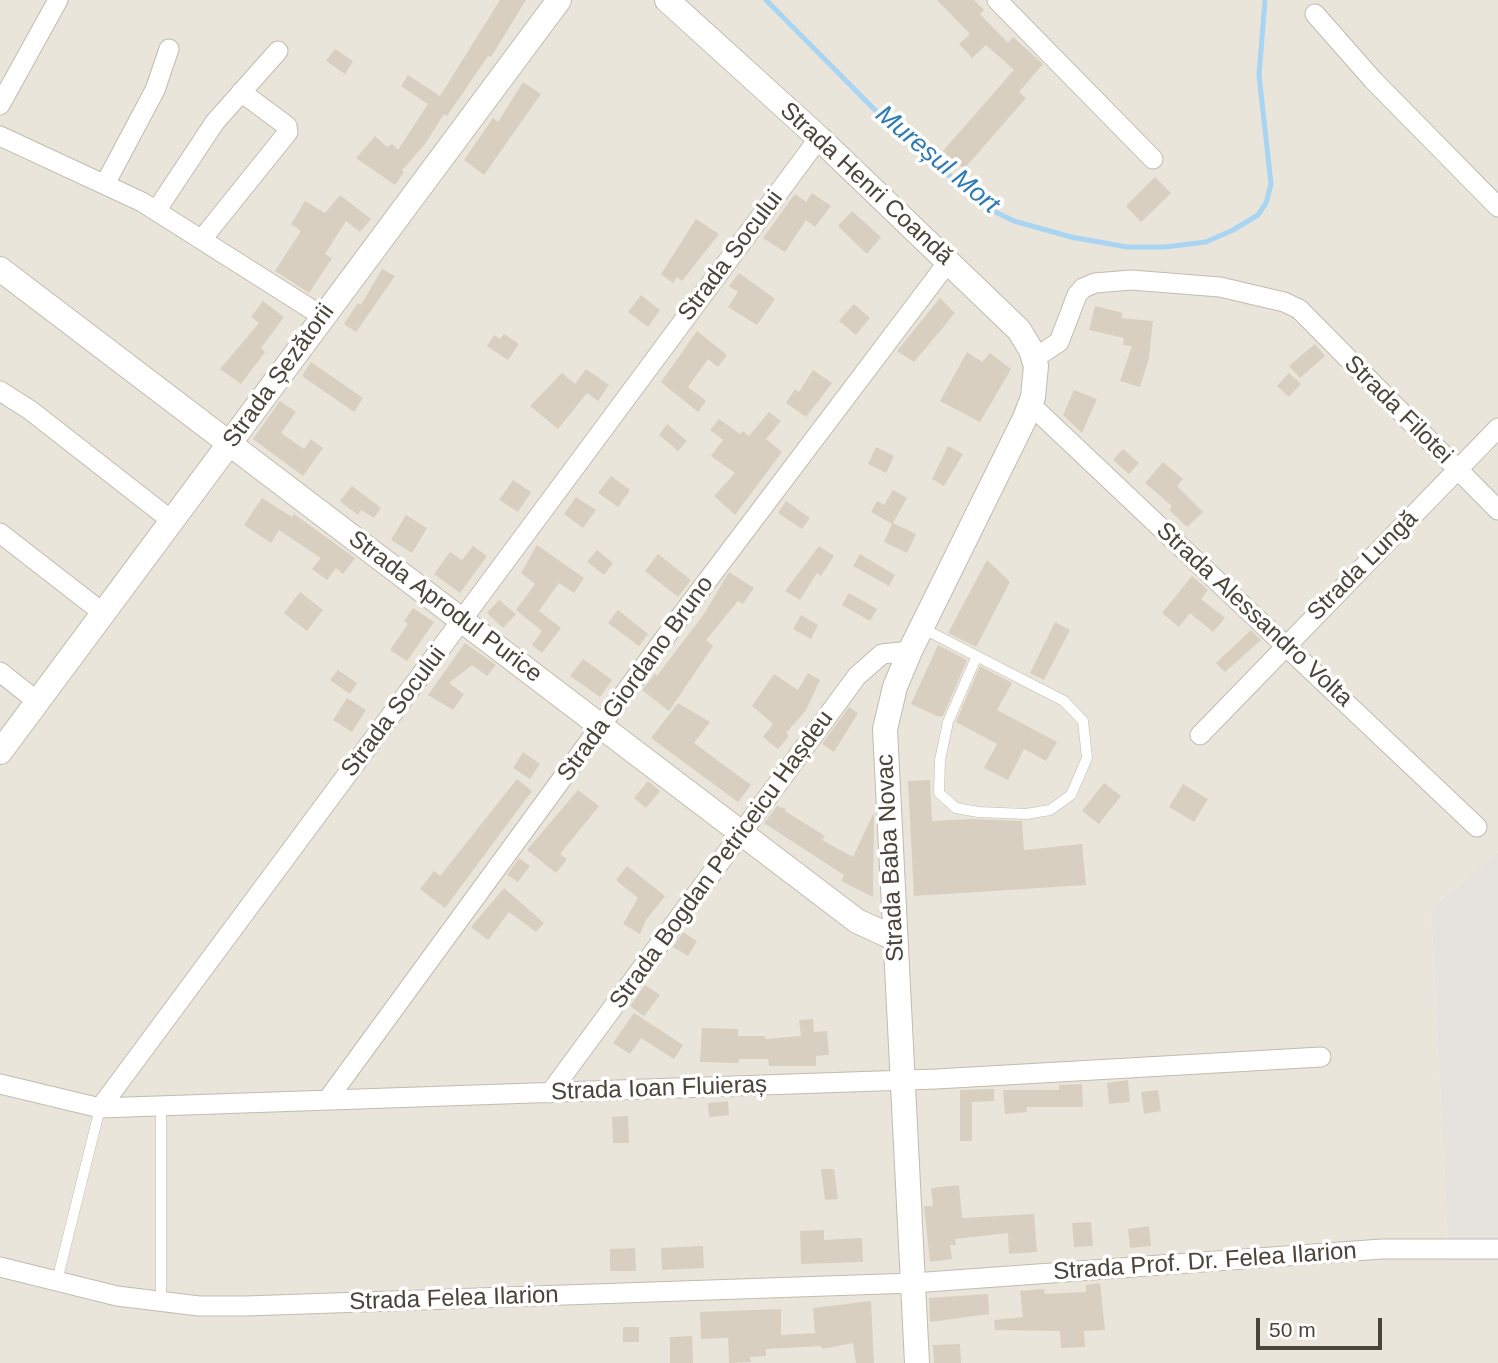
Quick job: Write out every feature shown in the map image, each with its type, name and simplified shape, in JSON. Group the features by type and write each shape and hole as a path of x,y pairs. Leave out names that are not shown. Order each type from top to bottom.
{"street":[{"path":"0,105 58,0"},
{"name":"Strada Șezătorii","path":"0,752 559,0"},
{"name":"Strada Henri Coandă","path":"667,0 819,138 1019,330 1035,358"},
{"path":"997,0 1153,159"},
{"path":"1315,14 1373,80 1498,207"},
{"path":"105,184 155,90 169,49"},
{"path":"156,211 215,122 278,51"},
{"path":"202,239 288,132 287,126 242,92"},
{"path":"0,136 105,184 156,211 322,316"},
{"name":"Strada Socului","path":"100,1108 819,138"},
{"name":"Strada Giordano Bruno","path":"328,1099 601,726 948,262"},
{"name":"Strada Aprodul Purice","path":"0,269 857,920 894,938"},
{"name":"Strada Filotei","path":"1035,358 1059,342 1077,295 1083,288 1094,283 1131,280 1220,287 1258,295 1299,309 1498,510"},
{"path":"1033,395 1035,358"},
{"path":"0,391 30,410 172,521"},
{"name":"Strada Baba Novac","path":"917,1363 885,729 891,696 910,651 1033,395"},
{"name":"Strada Alessandro Volta","path":"1033,395 1285,644 1477,827"},
{"name":"Strada Lungă","path":"1200,735 1285,644 1498,428"},
{"path":"0,533 103,614"},
{"name":"Strada Bogdan Petriceicu Hașdeu","path":"550,1093 857,676 882,654 910,651"},
{"path":"0,671 38,702"},
{"name":"Strada Ioan Fluieraș","path":"0,1084 100,1108 161,1107 328,1099 901,1081 1321,1057"},
{"name":"Strada Prof. Dr. Felea Ilarion","path":"913,1283 1382,1249 1498,1249"},
{"name":"Strada Felea Ilarion","path":"0,1267 161,1303 259,1306 913,1283"}],"lane":[{"path":"922,628 1064,701 1083,721 1087,758 1071,795 1050,810 1026,814 978,812 956,808 939,793 940,760 948,722 976,658"},
{"path":"161,1107 161,1303"},
{"name":"Strada Socului","path":"57,1281 100,1108"}],"shaded area":[{"path":"0,0 1498,0 1498,852 1431,909 1449,1260 1498,1261 1498,1363 0,1363"},
{"path":"1498,852 1498,1261 1449,1261 1431,909"}],"building":[{"path":"500,0 526,0 491,57 488,56 447,116 444,114 425,144 402,170 404,172 395,185 356,158 375,136 387,147 392,144 398,150 428,104 401,86 408,75 440,96"},
{"path":"937,0 974,0 984,10 980,14 1008,43 1013,37 1043,64 1019,92 1026,98 964,169 943,151 1014,70 986,45 972,58 959,44 970,34"},
{"path":"335,49 353,61 345,74 326,61"},
{"path":"523,82 541,94 484,175 464,160 493,118 498,122"},
{"path":"1155,177 1171,193 1141,222 1126,206"},
{"path":"812,193 831,206 815,227 806,220 785,252 763,238 795,194 806,202"},
{"path":"340,195 371,219 360,232 346,221 325,254 332,258 309,293 275,271 301,231 291,224 305,201 325,213"},
{"path":"852,211 881,237 867,254 838,226"},
{"path":"696,219 719,234 682,281 677,277 673,283 661,274"},
{"path":"382,269 395,276 356,332 344,324 358,303 361,305"},
{"path":"739,273 775,299 757,325 728,307 738,292 729,286"},
{"path":"641,295 660,310 648,327 628,312"},
{"path":"940,298 955,313 914,362 897,351"},
{"path":"263,301 284,317 261,348 265,352 241,384 220,369 259,323 251,317"},
{"path":"854,304 870,318 856,335 839,321"},
{"path":"1095,306 1123,313 1121,318 1153,321 1149,358 1140,387 1120,381 1132,346 1123,345 1124,338 1089,330"},
{"path":"697,331 727,355 718,367 708,359 688,387 706,401 698,412 661,382"},
{"path":"504,334 519,344 508,360 487,346 494,335 500,339"},
{"path":"1315,344 1325,356 1300,378 1289,366"},
{"path":"967,352 982,362 990,353 1011,369 980,422 940,401"},
{"path":"311,362 363,398 354,412 302,376"},
{"path":"586,369 609,385 598,401 587,393 558,429 530,406 562,373 575,384"},
{"path":"813,370 832,383 806,417 786,403 795,389 799,392"},
{"path":"1289,373 1301,384 1289,397 1277,386"},
{"path":"1074,390 1097,399 1082,433 1063,415"},
{"path":"280,401 296,412 281,433 304,449 311,439 323,448 303,476 253,439"},
{"path":"769,412 781,421 766,439 782,452 735,515 714,496 735,473 711,456 723,440 710,430 719,419 740,434 743,431 749,436"},
{"path":"667,424 687,441 678,451 659,435"},
{"path":"948,446 963,454 944,486 932,479"},
{"path":"876,447 894,456 886,473 868,464"},
{"path":"1123,449 1139,463 1129,474 1113,460"},
{"path":"1163,462 1183,479 1177,486 1203,512 1187,527 1169,510 1172,506 1145,483"},
{"path":"611,476 630,490 618,507 598,493"},
{"path":"513,480 531,492 518,512 499,500"},
{"path":"352,486 381,508 374,518 361,510 358,515 340,501"},
{"path":"893,490 907,498 893,523 916,534 907,553 884,542 892,524 871,512 877,501 884,505"},
{"path":"576,497 596,510 583,528 564,514"},
{"path":"262,498 292,517 294,514 355,558 343,574 336,568 327,580 312,569 321,558 279,530 271,543 244,525"},
{"path":"786,501 810,518 802,529 778,513"},
{"path":"406,515 427,528 412,553 391,540"},
{"path":"537,545 584,578 574,593 559,583 539,611 561,628 542,653 532,645 542,631 516,610 535,584 521,573"},
{"path":"473,546 487,556 460,593 434,574 450,552 462,560"},
{"path":"819,546 834,556 821,576 817,573 800,600 785,591"},
{"path":"597,550 613,563 604,575 587,562"},
{"path":"658,554 691,580 678,597 645,571"},
{"path":"860,554 895,575 889,586 853,566"},
{"path":"987,560 1010,582 976,647 948,633"},
{"path":"729,572 754,588 743,604 738,601 706,640 713,646 669,711 642,690 655,674 657,676 704,614"},
{"path":"1192,576 1208,590 1201,599 1225,618 1213,632 1190,613 1179,627 1162,613"},
{"path":"300,592 323,610 307,631 284,613"},
{"path":"849,593 877,609 870,621 842,605"},
{"path":"499,600 516,614 503,628 487,613"},
{"path":"413,608 434,622 407,661 390,650 408,624 404,621"},
{"path":"618,610 648,634 639,646 608,623"},
{"path":"801,615 818,625 811,639 793,629"},
{"path":"1055,622 1070,630 1044,680 1030,673"},
{"path":"1251,630 1261,640 1225,672 1216,663"},
{"path":"465,643 496,665 487,676 472,665 449,683 464,694 453,710 428,695"},
{"path":"938,645 967,660 943,716 939,717 911,704"},
{"path":"583,659 612,680 600,697 570,676"},
{"path":"980,666 1012,683 997,710 1057,742 1046,761 1024,749 1008,780 984,768 997,744 956,722"},
{"path":"338,670 357,683 350,694 330,680"},
{"path":"808,673 820,680 806,710 786,733 789,736 778,749 763,737 773,724 752,706 774,674 798,690"},
{"path":"347,698 366,710 352,732 333,720"},
{"path":"678,703 710,722 694,743 751,785 738,802 651,738"},
{"path":"849,707 858,713 834,752 822,744"},
{"path":"523,752 540,764 530,779 513,768"},
{"path":"517,779 532,791 445,908 420,889 434,871 440,876"},
{"path":"930,780 932,821 1022,821 1024,850 1082,844 1086,885 914,896 908,781"},
{"path":"648,781 660,791 646,808 634,798"},
{"path":"1104,783 1121,796 1099,824 1082,811"},
{"path":"1183,784 1208,799 1194,822 1169,807"},
{"path":"578,790 599,806 560,854 567,859 556,873 527,850"},
{"path":"777,806 786,809 785,811 825,836 822,840 853,857 874,812 873,897 841,881 844,875 764,823"},
{"path":"519,858 530,866 518,882 507,875"},
{"path":"627,866 665,896 646,920 640,934 623,924 638,898 616,880"},
{"path":"504,888 544,923 536,932 509,912 488,940 471,927"},
{"path":"683,932 697,941 688,956 673,947"},
{"path":"645,985 660,995 644,1016 630,1006"},
{"path":"634,1013 683,1045 674,1059 641,1038 630,1054 613,1043"},
{"path":"813,1019 814,1032 827,1031 829,1055 816,1056 816,1066 769,1066 768,1059 739,1059 739,1063 700,1062 702,1028 738,1029 738,1036 765,1036 765,1039 801,1036 799,1020"},
{"path":"1128,1080 1130,1102 1109,1104 1107,1083"},
{"path":"1082,1084 1083,1107 1027,1107 1027,1112 1005,1114 1003,1090 1059,1090 1059,1085"},
{"path":"994,1089 994,1101 972,1102 972,1141 960,1141 960,1090"},
{"path":"1158,1090 1161,1111 1144,1114 1141,1092"},
{"path":"728,1101 729,1115 709,1117 708,1103"},
{"path":"628,1116 629,1143 613,1143 612,1117"},
{"path":"821,1169 834,1169 838,1199 825,1200"},
{"path":"959,1185 962,1218 1034,1214 1037,1252 1009,1254 1008,1233 955,1239 956,1245 950,1245 952,1259 930,1262 924,1206 933,1206 931,1188"},
{"path":"1091,1222 1093,1246 1074,1247 1072,1223"},
{"path":"1149,1226 1151,1246 1130,1248 1128,1229"},
{"path":"824,1230 824,1240 862,1238 863,1262 801,1264 800,1231"},
{"path":"703,1246 704,1268 662,1270 661,1248"},
{"path":"635,1248 636,1271 610,1271 610,1249"},
{"path":"1100,1283 1105,1330 1084,1331 1085,1347 1061,1348 1060,1331 995,1330 994,1320 1023,1317 1020,1291 1044,1289 1045,1294 1086,1292 1086,1285"},
{"path":"988,1294 989,1314 930,1322 929,1298"},
{"path":"871,1301 874,1363 856,1363 853,1343 822,1349 821,1346 766,1349 766,1356 750,1357 751,1362 729,1363 728,1338 701,1339 700,1312 781,1309 781,1335 815,1333 813,1308"},
{"path":"623,1327 639,1327 639,1342 623,1342"},
{"path":"692,1336 693,1363 670,1363 670,1337"},
{"path":"960,1344 961,1363 934,1363 933,1345"}],"waterway":[{"name":"Mureșul Mort","path":"766,0 876,111 985,207 1014,221 1071,237 1127,247 1165,247 1206,242 1258,215 1266,203 1271,184 1259,75 1265,0"}]}
